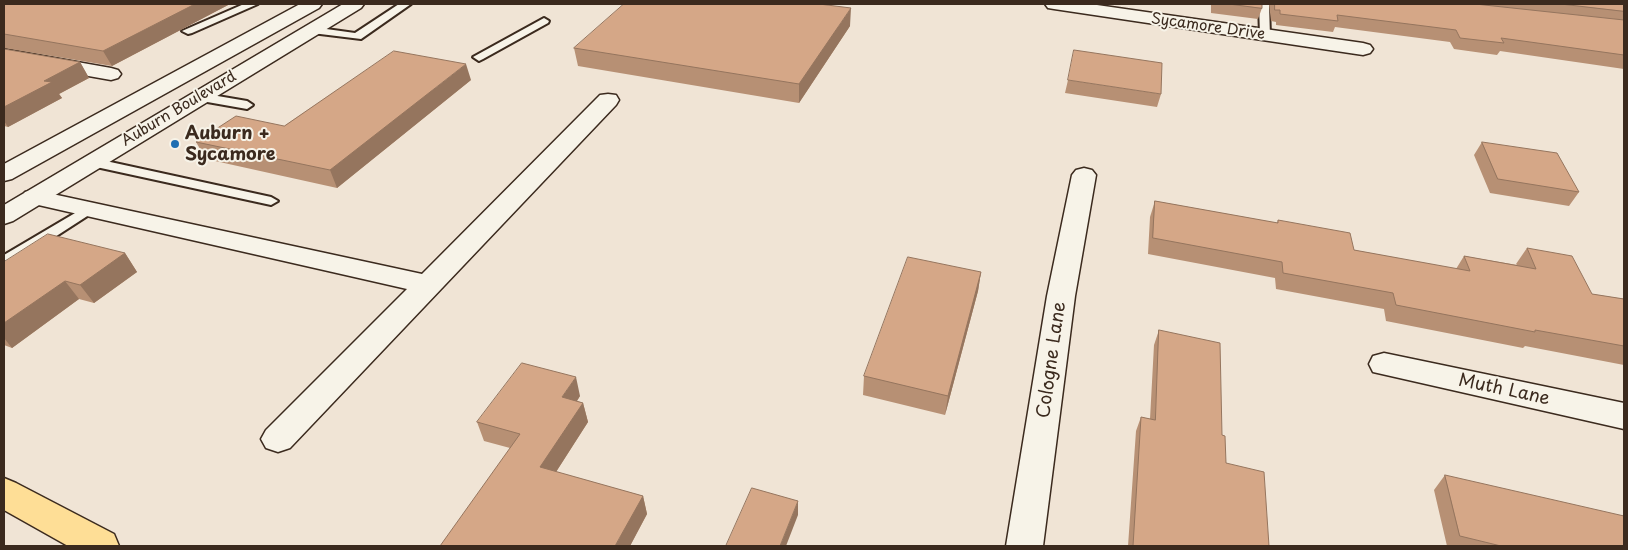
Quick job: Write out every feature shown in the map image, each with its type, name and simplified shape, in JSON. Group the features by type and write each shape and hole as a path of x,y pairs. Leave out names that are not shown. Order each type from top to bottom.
{"main road":[{"path":"4,493 101,546"}],"street":[{"name":"Auburn Boulevard","path":"4,174 312,4"},
{"name":"Auburn Boulevard","path":"4,216 355,4"},
{"name":"Sycamore Drive","path":"1054,4 1363,49"},
{"path":"4,55 111,74"},
{"path":"278,439 608,100"},
{"name":"Cologne Lane","path":"1024,546 1061,296 1084,175"},
{"path":"34,197 429,285"},
{"name":"Muth Lane","path":"1384,364 1624,416"}],"lane":[{"path":"188,31 253,4"},
{"path":"312,30 357,37 406,4"},
{"path":"1264,4 1266,35"},
{"path":"479,57 544,21"},
{"path":"200,97 247,105"},
{"path":"92,162 271,201"},
{"path":"4,262 87,210"}],"building":[{"path":"4,4 195,4 103,51 4,34"},
{"path":"624,4 819,4 851,8 799,84 574,48"},
{"path":"1229,4 1262,4 1262,8"},
{"path":"1275,4 1475,4 1624,20 1624,55 1501,38 1504,43 1460,38 1456,30 1337,15 1338,21 1280,14 1280,10 1275,10"},
{"path":"1561,4 1624,4 1624,11"},
{"path":"4,49 80,62 44,81 52,82 4,107"},
{"path":"1074,50 1162,63 1161,94 1068,80"},
{"path":"394,51 466,64 330,170 196,142 236,116 284,126"},
{"path":"1482,142 1557,153 1579,192 1498,179"},
{"path":"1155,201 1278,223 1278,220 1350,233 1354,250 1470,271 1464,256 1536,269 1527,248 1572,256 1592,294 1624,299 1624,346 1535,330 1535,332 1396,305 1393,293 1283,273 1282,262 1153,238"},
{"path":"48,234 125,253 80,285 65,281 4,323 4,262"},
{"path":"908,257 981,272 948,396 864,376"},
{"path":"1159,330 1220,343 1222,435 1225,436 1226,463 1264,472 1269,546 1133,546 1141,417 1155,420"},
{"path":"522,363 576,377 562,397 583,403 540,467 643,496 615,546 440,546 520,434 477,422"},
{"path":"1445,475 1624,516 1624,546 1501,546 1460,536"},
{"path":"752,488 798,501 780,546 726,546"}],"place":[{"name":"Auburn + Sycamore","path":"175,144"}]}
